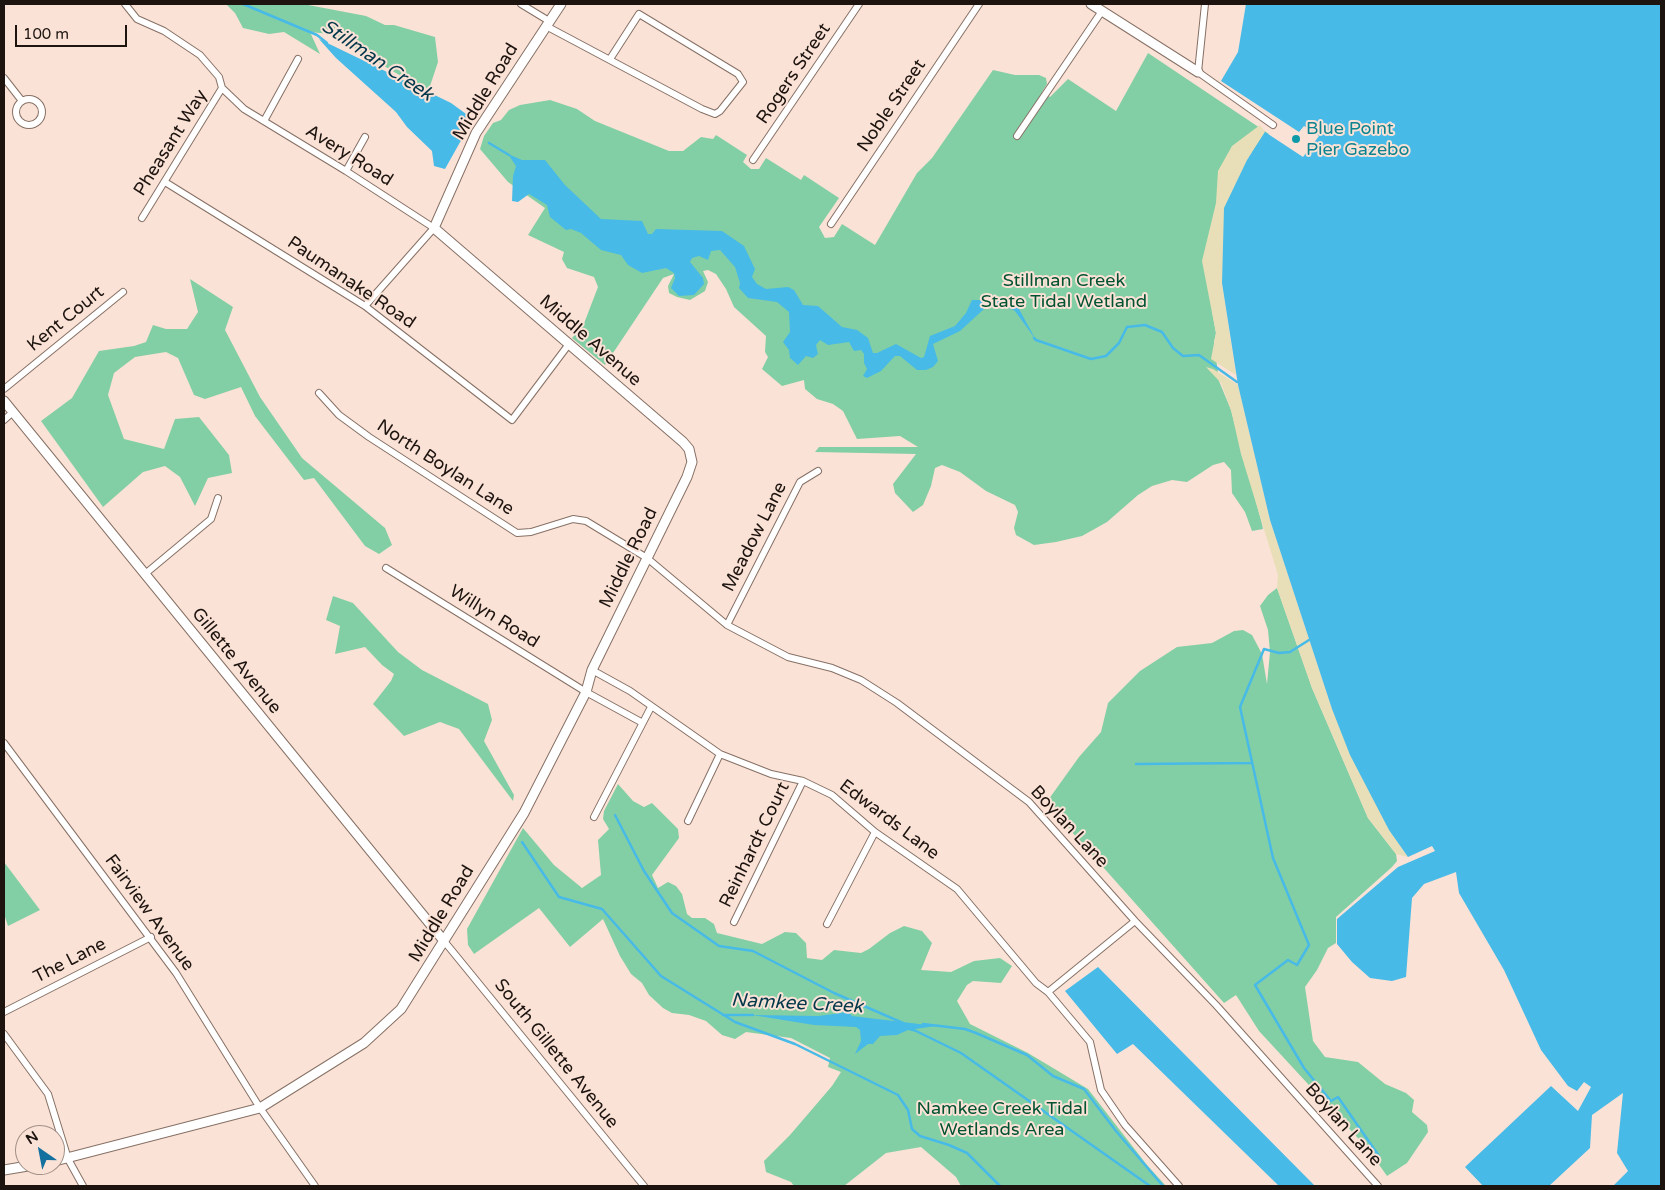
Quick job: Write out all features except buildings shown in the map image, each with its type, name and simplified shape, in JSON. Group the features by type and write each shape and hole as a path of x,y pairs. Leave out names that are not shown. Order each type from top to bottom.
{"main road":[{"name":"Middle Road","path":"434,228 476,133 561,4"},
{"path":"1092,4 1198,72"},
{"name":"Middle Avenue","path":"434,228 689,449 692,462 680,492"},
{"name":"Gillette Avenue","path":"4,401 444,941"},
{"name":"Middle Road","path":"65,1159 260,1108 364,1043 389,1021 416,988 524,813 586,692 592,670 680,492"}],"street":[{"path":"125,4 137,19 164,31 200,54 218,77 222,88"},
{"path":"521,4 547,24 610,59 702,109 715,114 720,111 743,82 738,74 639,14 610,59"},
{"name":"Rogers Street","path":"753,160 859,4"},
{"name":"Noble Street","path":"831,224 979,4"},
{"path":"1205,4 1198,72 1273,125"},
{"path":"1017,136 1102,11"},
{"path":"264,121 298,59"},
{"path":"4,78 22,101"},
{"name":"Pheasant Way","path":"142,218 222,88 248,112"},
{"path":"30,99 40,105 42,117 36,123 28,125 20,121 16,112 22,101 30,99"},
{"name":"Avery Road","path":"248,112 346,171 434,228"},
{"path":"346,171 365,137"},
{"name":"Paumanake Road","path":"165,182 365,306 512,420 569,344"},
{"path":"365,306 434,228"},
{"name":"Kent Court","path":"4,389 124,292"},
{"name":"North Boylan Lane","path":"319,393 339,415 369,437 517,533 530,532 573,518 586,521 647,558"},
{"path":"4,420 13,412"},
{"name":"Meadow Lane","path":"727,626 800,482 818,471"},
{"path":"145,574 211,519 218,498"},
{"name":"Boylan Lane","path":"647,558 727,626 788,657 832,668 858,679 897,703 1029,802 1135,921 1216,1005 1378,1186"},
{"name":"Willyn Road","path":"386,568 586,692 641,722"},
{"name":"Edwards Lane","path":"592,670 630,691 720,754 771,774 803,781 832,795 875,832 957,889 1036,983 1048,992 1090,1042 1101,1090 1125,1125 1179,1186"},
{"path":"594,817 641,722 651,706"},
{"name":"Fairview Avenue","path":"4,743 151,937 260,1108 315,1186"},
{"path":"688,821 720,754"},
{"name":"Reinhardt Court","path":"734,922 803,781"},
{"path":"827,924 875,832"},
{"path":"1048,992 1135,921"},
{"name":"The Lane","path":"4,1012 151,937"},
{"name":"South Gillette Avenue","path":"444,941 644,1186"},
{"path":"4,1034 48,1094 68,1159 83,1186"}],"green space":[{"path":"226,4 303,4 366,16 385,25 394,25 435,37 438,62 428,92 330,34 310,32 320,54 284,32 269,34 243,28 235,13"},
{"name":"Stillman Creek State Tidal Wetland","path":"1148,53 1269,134 1248,157 1236,176 1221,217 1212,311 1216,333 1214,342 1219,381 1231,410 1263,529 1252,531 1245,512 1232,493 1231,470 1224,462 1213,465 1187,482 1172,480 1152,486 1138,495 1107,522 1082,536 1056,542 1034,545 1016,535 1014,528 1018,512 1015,505 986,491 960,472 942,465 935,468 931,486 923,505 913,512 895,493 893,484 916,454 815,452 819,447 918,447 900,436 857,439 843,411 833,404 817,399 805,389 804,380 782,386 762,369 768,357 765,352 766,336 734,307 726,289 716,274 708,270 703,271 708,282 705,291 690,300 669,293 668,286 674,274 663,278 605,365 572,338 583,326 598,287 594,277 567,268 562,259 564,252 528,235 545,208 508,182 480,149 484,136 493,123 501,120 509,110 520,105 550,100 577,109 595,121 669,151 683,151 701,137 713,139 716,135 747,155 743,162 751,169 759,169 766,158 801,180 804,175 839,198 819,227 825,238 834,237 842,224 875,245 917,173 932,158 993,70 1015,75 1039,75 1046,78 1047,84 1042,92 1050,97 1068,79 1116,111"},
{"path":"190,279 233,307 225,330 260,397 302,458 385,528 392,545 379,554 365,546 314,478 304,480 255,416 241,387 205,399 194,395 178,358 166,352 135,357 114,373 108,395 124,439 164,449 175,419 199,417 229,455 232,473 208,478 195,506 180,477 165,466 143,472 103,507 41,421 72,398 99,351 134,346 146,342 153,325 166,329 187,329 198,312"},
{"path":"1277,588 1312,688 1368,818 1396,854 1397,861 1392,867 1336,917 1336,943 1328,948 1317,970 1305,987 1313,1041 1325,1057 1358,1062 1385,1084 1406,1093 1414,1100 1412,1112 1427,1125 1428,1132 1407,1163 1387,1176 1368,1149 1259,1031 1236,995 1224,1003 1046,803 1079,757 1101,732 1108,703 1140,671 1177,647 1212,643 1234,631 1243,630 1252,635 1262,654 1267,684 1270,652 1268,630 1260,606 1268,595"},
{"path":"333,596 353,603 398,652 422,670 488,704 492,720 484,741 514,795 513,801 459,729 440,722 404,736 373,704 391,681 394,674 382,665 365,647 335,654 340,626 326,620"},
{"name":"Namkee Creek Tidal Wetlands Area","path":"618,784 633,801 644,807 652,803 678,829 679,838 652,875 658,888 668,882 676,886 682,894 687,914 692,918 705,918 714,924 717,933 762,944 785,932 796,933 806,943 807,958 822,960 834,950 861,953 890,933 904,926 922,931 932,943 921,970 951,972 974,961 1000,958 1012,966 1001,983 973,981 967,985 957,1001 970,1024 1028,1053 1088,1089 1147,1165 1166,1186 961,1186 956,1177 921,1147 886,1153 844,1186 794,1186 791,1182 766,1172 764,1161 790,1135 832,1086 841,1072 828,1067 830,1058 791,1038 746,1032 735,1039 722,1035 706,1021 689,1015 672,1013 663,1008 649,995 642,983 631,974 620,956 603,919 570,947 539,908 474,954 468,945 467,929 523,828 554,865 582,888 601,875 598,840 609,829 603,819 604,811"},
{"path":"4,862 40,910 8,926 4,914"}],"sand":[{"path":"1260,125 1265,132 1247,160 1222,283 1236,375 1211,359 1216,333 1202,261 1216,203 1218,171 1232,146"},
{"path":"1206,367 1213,369 1238,385 1270,520 1332,709 1388,828 1408,857 1396,854 1368,818 1312,688 1277,588 1278,575 1241,454 1231,410 1221,383"}],"water":[{"path":"1246,4 1661,4 1661,1186 1613,1186 1628,1171 1617,1153 1623,1093 1592,1115 1590,1148 1549,1186 1483,1186 1465,1167 1551,1086 1578,1111 1591,1087 1584,1082 1577,1091 1568,1086 1541,1050 1504,970 1459,893 1456,872 1424,884 1412,898 1406,977 1392,981 1370,978 1352,962 1337,944 1337,919 1398,867 1435,851 1432,846 1408,857 1389,830 1350,755 1332,709 1270,520 1238,385 1222,283 1224,208 1247,160 1265,132 1303,157 1319,136 1304,126 1299,132 1221,81 1238,52"},
{"path":"319,39 451,103 473,119 445,169 434,166 432,151 407,127 396,112 336,58"},
{"path":"508,154 522,160 545,160 565,185 601,219 642,221 648,234 652,234 656,229 722,231 744,246 755,269 752,277 757,284 766,289 788,287 794,290 803,305 818,306 842,327 857,330 868,338 873,353 896,344 921,358 924,357 930,336 955,326 966,313 972,300 1014,300 1036,340 1015,311 1009,308 994,306 984,309 960,331 933,344 938,361 933,367 926,370 917,370 900,356 895,356 881,371 867,378 863,376 867,369 864,363 864,354 861,350 854,351 849,342 828,345 820,340 816,345 818,354 813,358 806,356 798,365 790,358 789,350 783,342 790,332 789,312 777,302 748,298 739,288 740,283 735,267 720,250 711,251 708,260 699,256 692,258 690,262 703,278 704,284 694,295 679,296 671,288 675,278 674,273 666,268 642,273 628,265 621,255 601,250 581,233 571,229 566,230 550,217 547,205 529,194 518,202 512,201 513,176 516,166"},
{"path":"1098,967 1315,1186 1279,1186 1133,1044 1117,1054 1065,991"},
{"path":"846,1009 852,1016 936,1026 915,1029 916,1032 908,1030 897,1035 880,1036 873,1044 868,1044 855,1054 861,1041 860,1030 856,1027 814,1025 752,1015 818,1016 842,1013"}],"waterway":[{"name":"Stillman Creek","path":"243,4 317,35 327,43"},
{"name":"Stillman Creek","path":"489,143 509,155"},
{"name":"Stillman Creek","path":"1034,338 1091,359 1106,356 1119,343 1127,327 1145,325 1162,332 1173,348 1183,356 1199,355 1237,382"},
{"path":"1309,640 1290,652 1279,653 1264,649 1240,707 1273,858 1309,945 1297,965 1288,960 1255,985 1304,1068 1331,1101 1338,1097 1379,1156"},
{"path":"1136,764 1251,763"},
{"name":"Namkee Creek","path":"615,815 644,871 672,913 719,946 753,951 834,993 903,1023"},
{"path":"522,842 559,897 602,909 661,976 735,1022 795,1044 898,1095 908,1110 912,1129 920,1136 967,1153 1000,1186"},
{"name":"Namkee Creek","path":"723,1015 753,1015"},
{"name":"Namkee Creek","path":"923,1024 965,1029 976,1033 1027,1055 1053,1076 1084,1089 1116,1131 1163,1186"},
{"name":"Namkee Creek","path":"914,1030 961,1053 1150,1186"}],"place":[{"name":"Blue Point Pier Gazebo","path":"1296,139"}]}
